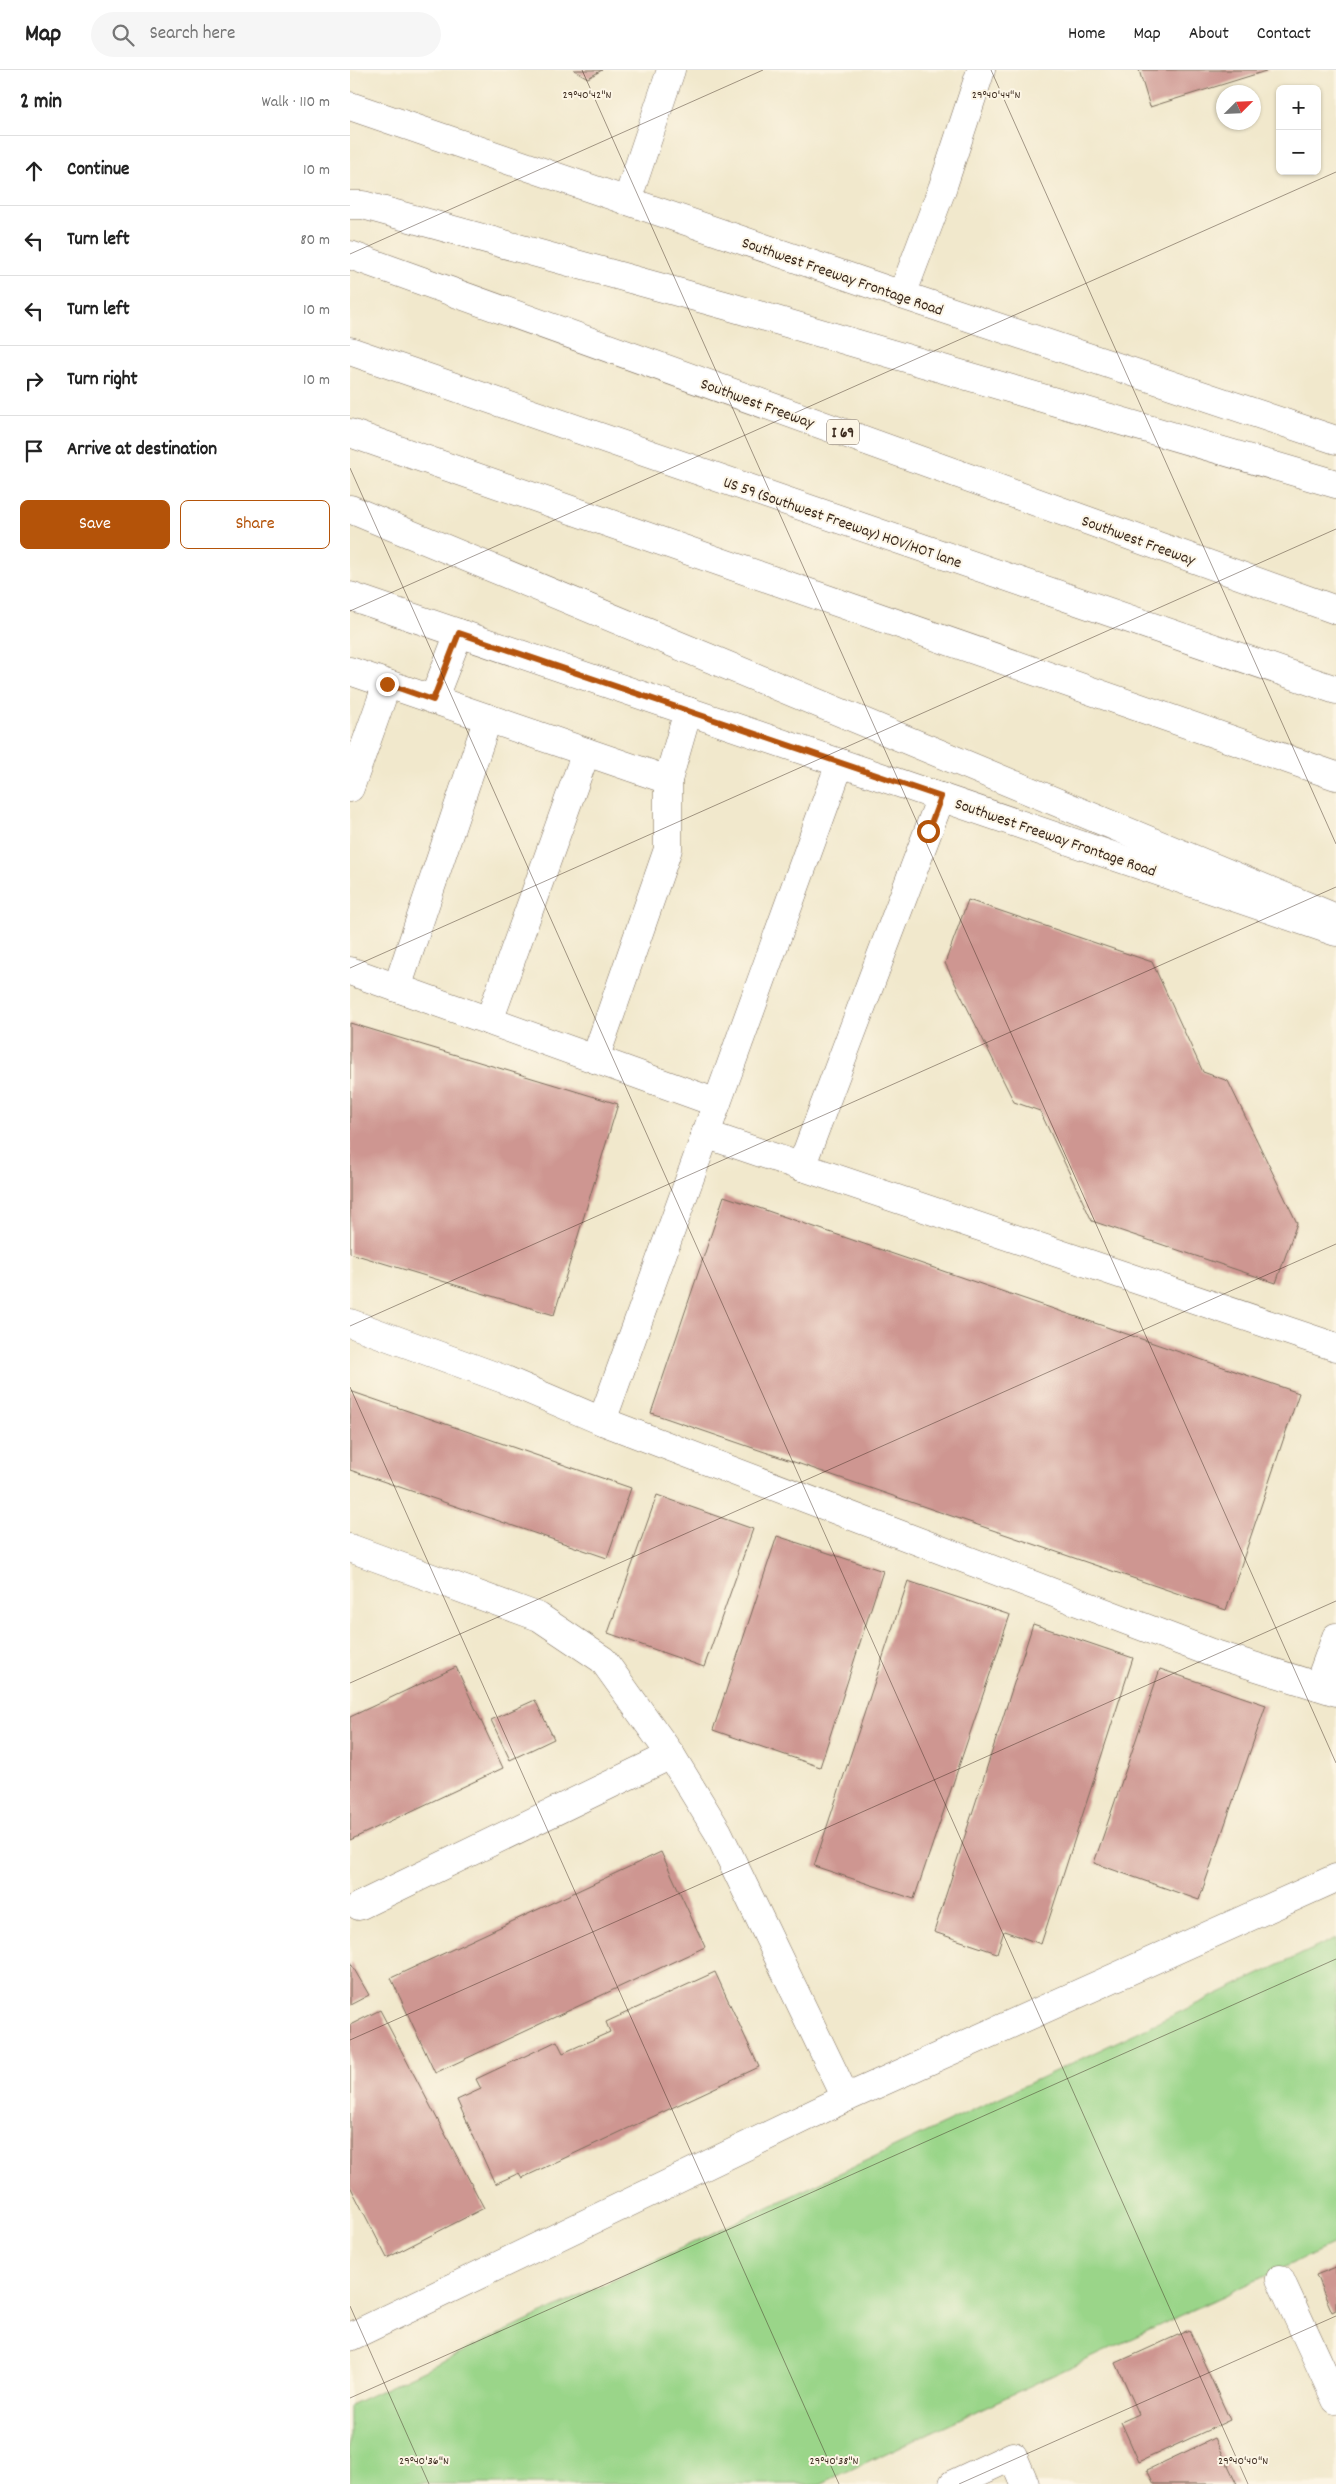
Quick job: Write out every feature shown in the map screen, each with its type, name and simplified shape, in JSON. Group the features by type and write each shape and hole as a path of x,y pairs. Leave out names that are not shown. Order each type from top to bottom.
{"main road":[{"path":"627,201 670,70"},
{"path":"902,296 942,189 981,70"},
{"name":"Southwest Freeway Frontage Road","path":"350,106 902,296 1336,440"},
{"path":"350,204 363,205 728,306 1336,484"},
{"name":"Southwest Freeway","path":"350,254 1336,610"},
{"name":"US 59 (Southwest Freeway) HOV/HOT lane","path":"350,351 1336,690"},
{"path":"350,433 1336,776"},
{"path":"350,508 1336,918"},
{"name":"Southwest Freeway Frontage Road","path":"350,596 1336,932"},
{"path":"433,700 459,633"},
{"path":"350,671 668,780"},
{"path":"350,788 387,684"},
{"path":"594,1059 668,849 668,780 688,711"},
{"path":"397,988 488,718"},
{"path":"489,1021 586,752"},
{"path":"602,1422 840,763"},
{"path":"801,1167 941,797"},
{"path":"350,971 716,1104"},
{"path":"705,1134 1336,1347"},
{"path":"350,1323 506,1380 602,1422 1209,1652 1327,1689 1336,1637"},
{"path":"350,1548 539,1617 603,1660 671,1755 718,1832 846,2098"},
{"path":"359,1906 671,1755"},
{"path":"350,2337 846,2098 1336,1878"},
{"path":"1280,2279 1336,2400"},
{"path":"953,2484 1013,2456 1026,2484"}],"green space":[{"path":"1336,1938 1336,2243 820,2484 350,2484 350,2405"}],"building":[{"path":"574,70 602,70 588,78"},
{"path":"1139,70 1269,70 1216,85 1150,107"},
{"path":"968,900 1152,962 1203,1072 1228,1081 1297,1223 1276,1283 1092,1221 1040,1111 1014,1102 945,963"},
{"path":"350,1023 618,1104 554,1315 350,1253"},
{"path":"724,1196 1299,1393 1226,1610 651,1413"},
{"path":"350,1391 631,1488 607,1558 350,1470"},
{"path":"657,1495 753,1529 704,1667 608,1633"},
{"path":"777,1536 883,1571 820,1767 713,1730"},
{"path":"908,1581 1010,1615 914,1899 814,1866"},
{"path":"1033,1624 1133,1658 1041,1944 1004,1931 997,1953 934,1932"},
{"path":"456,1667 503,1768 350,1840 350,1717"},
{"path":"1160,1669 1266,1705 1199,1900 1094,1863"},
{"path":"535,1700 554,1739 510,1760 491,1720"},
{"path":"661,1852 705,1947 435,2073 391,1978"},
{"path":"350,1962 369,1995 350,2005"},
{"path":"715,1972 759,2067 522,2178 519,2173 495,2184 457,2100 481,2089 476,2079 557,2041 563,2053 610,2032 606,2022"},
{"path":"380,2010 484,2208 387,2258 350,2186 350,2025"},
{"path":"1336,2267 1336,2310 1332,2312 1316,2275"},
{"path":"1189,2330 1230,2420 1139,2462 1121,2422 1139,2414 1116,2363"},
{"path":"1215,2438 1237,2484 1154,2484 1147,2470"}],"route":[{"path":"387,684 433,700 459,633 941,797 928,831"}]}
